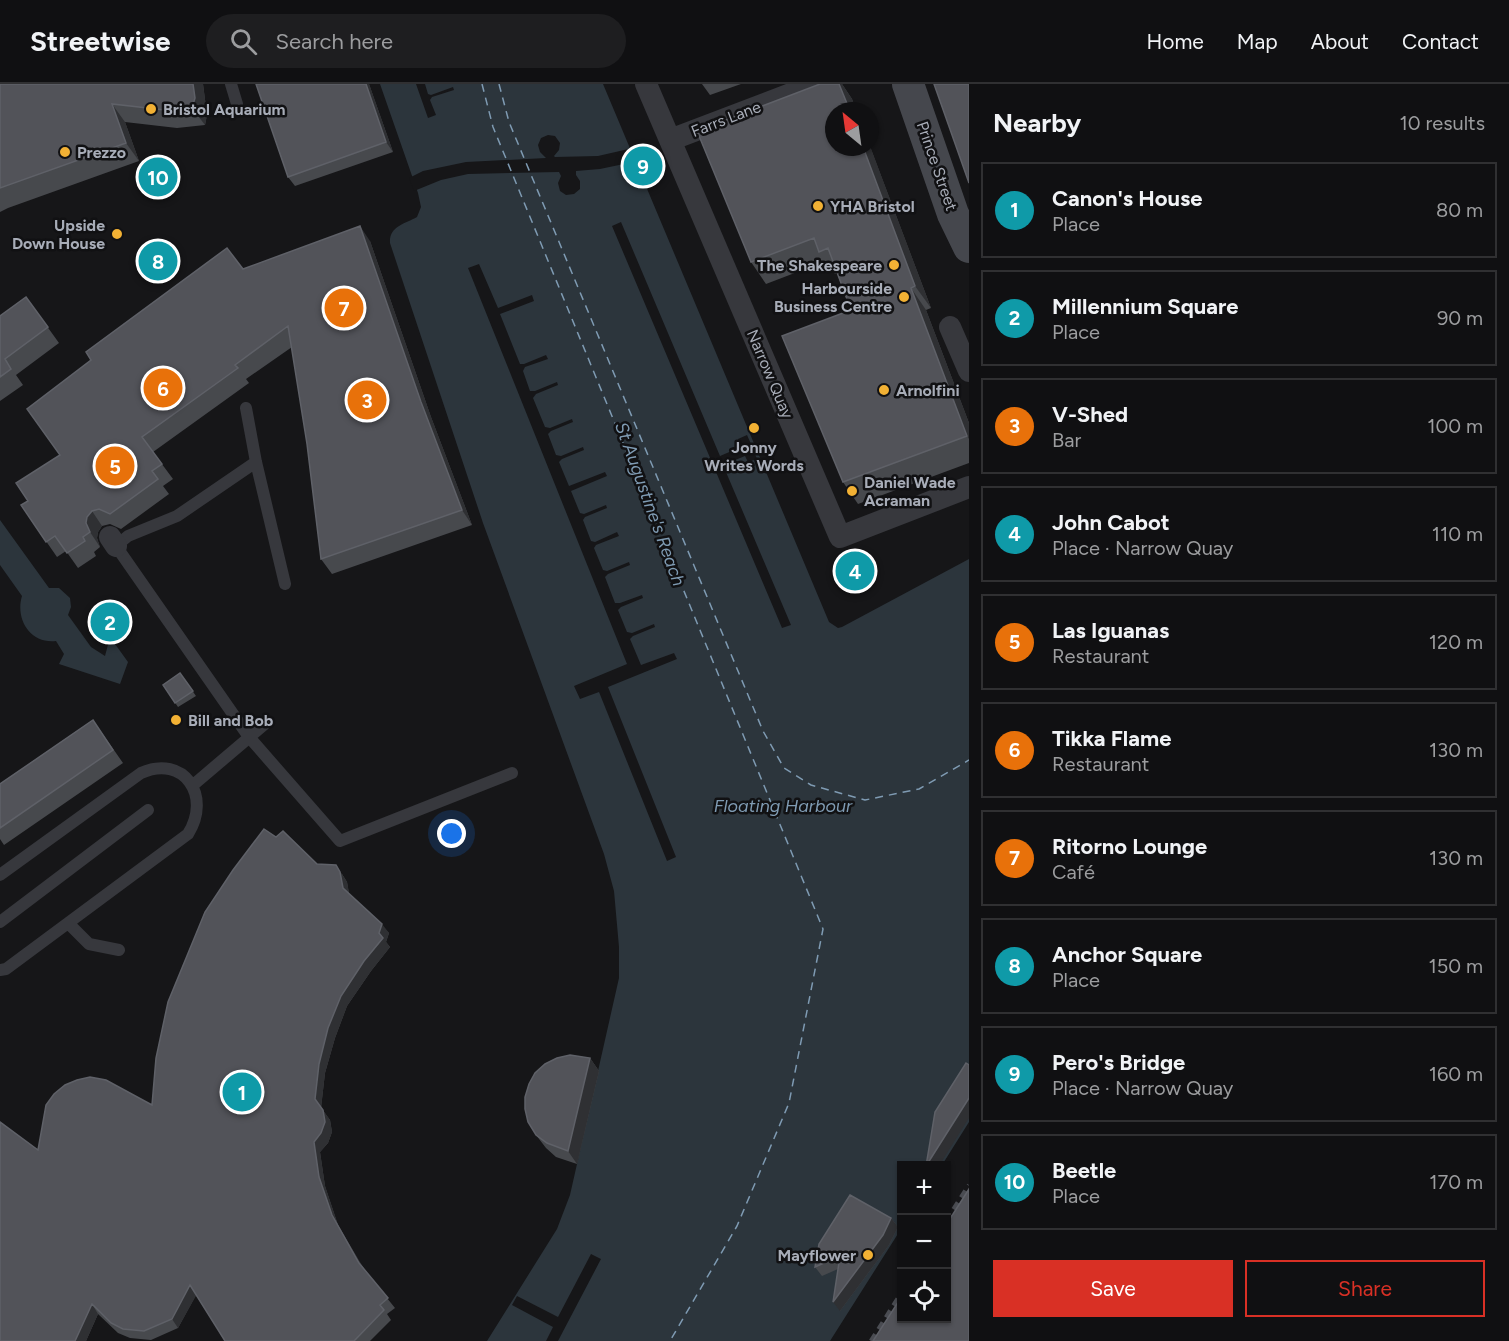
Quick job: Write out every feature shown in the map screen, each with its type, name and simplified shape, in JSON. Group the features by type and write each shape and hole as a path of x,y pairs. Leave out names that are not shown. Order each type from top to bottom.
{"street":[{"name":"Narrow Quay","path":"646,84 840,537 969,487"},
{"name":"Farrs Lane","path":"670,140 817,84"},
{"name":"Prince Street","path":"908,84 953,214 969,246"},
{"path":"950,327 969,370"}],"lane":[{"path":"231,84 237,104"},
{"path":"246,408 256,462 285,584"},
{"path":"256,462 177,516 113,541 249,736 340,841 512,773"},
{"path":"192,786 266,723"},
{"path":"0,875 141,773 160,768 173,770 192,786 197,797 198,810 195,822 188,834 6,969 0,970"},
{"path":"0,922 148,810"},
{"path":"68,923 89,944 119,950"}],"water":[{"name":"Floating Harbour","path":"380,84 603,84 829,622 838,628 842,627 969,559 969,1122 945,1161 897,1161 897,1235 830,1341 487,1341 557,1229 570,1195 619,978 619,947 614,891 604,854 483,523 390,243 390,237 395,229 417,217 421,207"},
{"path":"0,520 49,588 59,588 70,598 71,607 68,615 91,647 105,656 110,637 128,662 120,684 59,664 64,654 56,641 39,638 27,628 21,613 22,596 0,565"}],"pier":[{"path":"416,84 425,84 428,94 431,95 453,87 454,90 432,97 430,100 436,115 428,118"},
{"path":"548,135 555,136 560,143 555,157 598,156 633,148 638,161 600,169 576,171 580,189 574,194 566,195 560,191 559,172 468,174 441,180 414,191 409,178 423,171 466,162 546,158 540,152 538,145 541,138"},
{"path":"621,222 720,456 741,447 738,439 747,435 751,444 754,443 756,448 753,449 757,459 748,462 745,456 723,465 791,625 782,628 612,226"},
{"path":"479,264 498,308 532,295 534,301 500,314 520,364 546,355 548,359 525,367 523,371 530,391 557,382 558,385 536,394 533,398 545,427 550,428 572,419 573,422 548,434 556,455 561,456 583,447 584,450 559,462 569,486 605,472 607,476 571,491 580,513 584,514 606,505 607,508 583,520 591,541 595,542 617,532 619,536 596,545 594,548 603,570 607,571 629,562 630,565 605,577 615,603 642,595 643,598 618,610 627,632 632,633 654,624 655,627 630,639 641,665 674,653 677,659 608,687 676,857 667,861 599,692 580,699 574,686 627,664 468,268"},
{"path":"591,1254 601,1259 558,1341 546,1341 553,1327 512,1305 517,1296 558,1317"}],"building":[{"path":"0,84 193,84 195,98 192,108 165,110 112,104 126,143 0,188"},
{"path":"256,84 366,84 386,142 288,177"},
{"path":"820,84 839,84 846,102 825,102 825,156 866,156 915,286 911,288 967,436 843,482 782,336 851,310 828,248 819,252 814,238 751,262 697,131"},
{"path":"934,84 969,84 969,183"},
{"path":"360,226 421,402 462,510 321,559 307,444 288,326 235,365 238,368 142,437 162,464 152,471 158,479 110,514 99,509 92,511 87,517 86,523 90,532 83,537 85,541 67,553 55,536 46,542 21,505 28,501 16,483 60,455 27,409 91,360 86,352 227,248 243,269"},
{"path":"26,297 48,327 5,359 11,369 0,377 0,316"},
{"path":"180,673 193,691 175,703 163,685"},
{"path":"93,720 113,750 0,828 0,784"},
{"path":"264,829 276,837 283,831 317,864 336,865 343,888 382,924 379,933 383,938 364,961 341,996 328,1028 319,1064 315,1099 323,1110 325,1122 314,1142 319,1177 332,1215 359,1263 388,1298 380,1305 384,1310 354,1341 225,1341 190,1285 172,1319 144,1331 123,1329 111,1323 92,1304 75,1341 0,1341 0,1122 38,1150 46,1105 65,1085 90,1077 106,1080 152,1105 156,1058 168,1002 205,912"},
{"path":"570,1055 590,1058 568,1151 547,1143 536,1135 528,1122 525,1097 535,1073 545,1064"},
{"path":"966,1063 969,1065 969,1098 929,1161 927,1161 935,1112"},
{"path":"969,1189 969,1341 873,1341 897,1304 897,1323 951,1323 951,1217"},
{"path":"850,1195 891,1218 883,1235 833,1302 840,1256 815,1267 819,1244"}],"ferry route":[{"path":"482,84 493,127 823,929 789,1103 737,1226 670,1341"},
{"path":"499,84 509,122 763,731 784,768 811,785 865,800 919,789 969,760"}],"railway":[{"path":"950,1215 969,1185"},
{"path":"871,1341 897,1300"}],"place":[{"name":"Bristol Aquarium","path":"151,109"},
{"name":"Prezzo","path":"65,152"},
{"name":"Pero's Bridge","path":"643,166"},
{"name":"Beetle","path":"158,177"},
{"name":"YHA Bristol","path":"818,206"},
{"name":"Upside Down House","path":"117,234"},
{"name":"Anchor Square","path":"158,261"},
{"name":"The Shakespeare","path":"894,265"},
{"name":"Harbourside Business Centre","path":"904,297"},
{"name":"Ritorno Lounge","path":"344,308"},
{"name":"Tikka Flame","path":"163,388"},
{"name":"Arnolfini","path":"884,390"},
{"name":"V-Shed","path":"367,400"},
{"name":"Jonny Writes Words","path":"754,428"},
{"name":"Las Iguanas","path":"115,466"},
{"name":"Daniel Wade Acraman","path":"852,491"},
{"name":"John Cabot","path":"855,571"},
{"name":"Millennium Square","path":"110,622"},
{"name":"Bill and Bob","path":"176,720"},
{"name":"Canon's House","path":"242,1092"},
{"name":"Mayflower","path":"868,1255"}],"water label":[{"name":"St Augustine's Reach","path":"650,504"}]}
